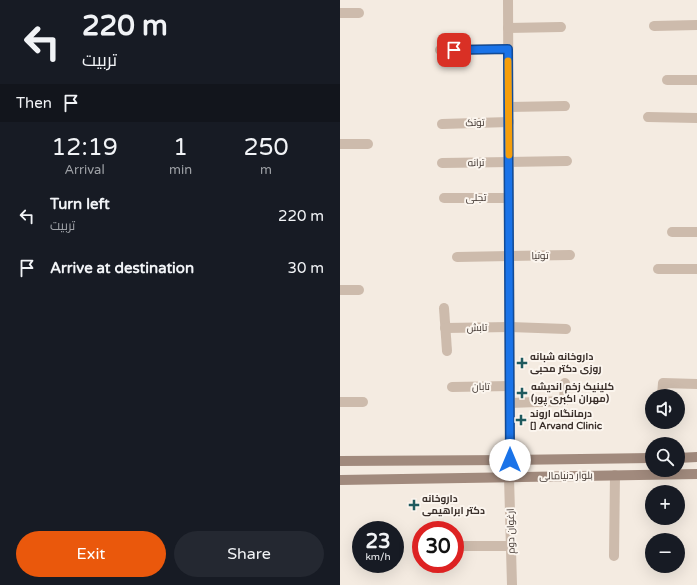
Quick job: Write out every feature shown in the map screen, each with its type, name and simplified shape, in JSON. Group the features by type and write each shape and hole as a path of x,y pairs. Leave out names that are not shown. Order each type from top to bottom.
{"main road":[{"path":"685,458 697,457"},
{"name":"بلوار دنیامالی","path":"340,462 645,458"},
{"name":"بلوار دنیامالی","path":"340,480 697,474"}],"street":[{"path":"508,0 510,460"},
{"path":"340,13 359,13"},
{"path":"654,26 697,25"},
{"path":"508,28 561,27"},
{"path":"440,50 508,49"},
{"path":"667,80 697,80"},
{"path":"509,107 565,106"},
{"path":"648,117 697,118"},
{"name":"توتک","path":"442,124 509,122"},
{"path":"340,144 368,144"},
{"name":"ترانه","path":"442,163 567,161"},
{"name":"تجلی","path":"444,198 509,198"},
{"path":"672,232 697,232"},
{"name":"توتیا","path":"457,257 570,255"},
{"path":"658,269 697,269"},
{"path":"340,290 359,290"},
{"path":"444,308 447,351"},
{"name":"تابش","path":"445,328 510,327 566,329"},
{"path":"510,403 564,401 565,383"},
{"path":"663,389 663,383 697,384"},
{"name":"تابان","path":"452,387 510,386"},
{"path":"340,402 363,402"},
{"path":"614,475 614,556"},
{"name":"ارغوان دوم","path":"510,477 512,585"},
{"path":"464,546 511,546"}],"slow traffic":[{"path":"508,61 509,155"}],"place":[{"name":"داروخانه شبانه روزی دکتر محبی","path":"522,363"},
{"name":"کلینیک زخم اندیشه (مهران اکبری پور)","path":"522,393"},
{"name":"درمانگاه اروند [] Arvand Clinic","path":"521,420"},
{"name":"داروخانه دکتر ابراهیمی","path":"414,505"}],"route":[{"path":"454,50 508,49 510,460"}]}
